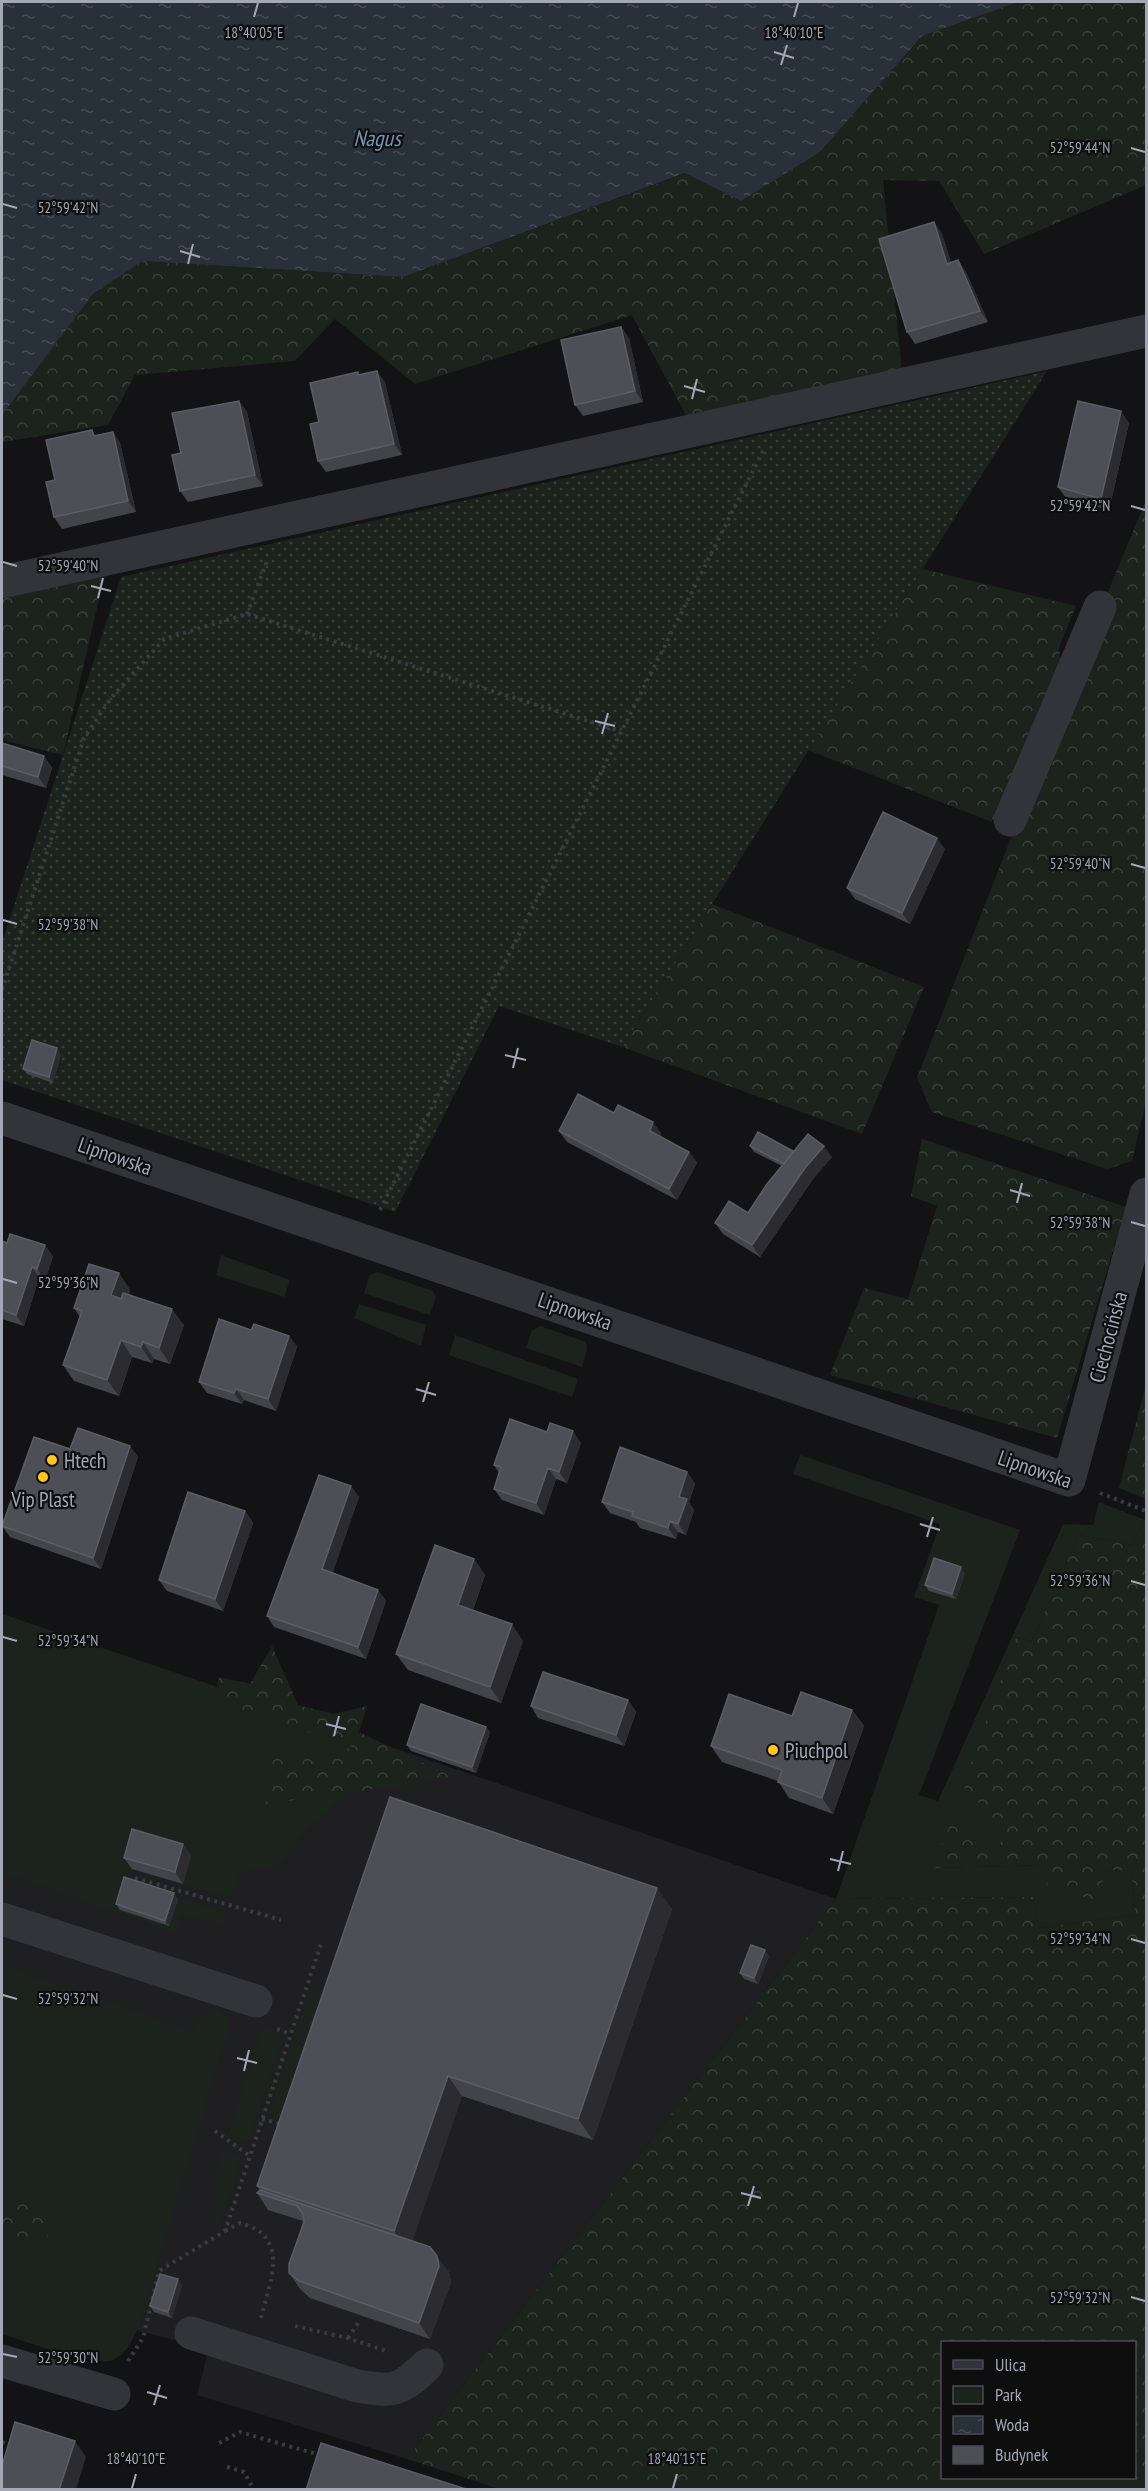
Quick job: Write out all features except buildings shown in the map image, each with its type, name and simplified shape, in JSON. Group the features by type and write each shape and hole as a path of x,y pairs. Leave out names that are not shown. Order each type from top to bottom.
{"street":[{"path":"2,582 1146,331"},
{"path":"1010,820 1100,607"},
{"name":"Lipnowska","path":"2,1118 1069,1480"},
{"name":"Ciechocińska","path":"1069,1480 1146,1194"},
{"path":"2,1919 256,2001"},
{"path":"191,2333 357,2386 381,2390 399,2389 426,2365"},
{"path":"3,2364 116,2380"}],"path":[{"path":"378,1215 620,731 784,410"},
{"path":"247,614 283,520"},
{"path":"2,990 84,738 111,698 164,639 247,614 620,731"},
{"name":"Lipnowska","path":"1069,1480 1146,1511"},
{"path":"135,1878 281,1920"},
{"path":"225,2231 322,1941"},
{"path":"262,2119 288,2126"},
{"path":"215,2131 250,2156"},
{"path":"116,2380 143,2338 159,2271 240,2223 258,2228 270,2242 274,2266 261,2318"},
{"path":"348,2338 359,2322"},
{"path":"219,2444 240,2432 332,2458"},
{"path":"2,2442 12,2446"},
{"path":"227,2467 244,2472 254,2490"}],"shaded area":[{"path":"2,1614 836,1899 407,2459 197,2395 209,2348 126,2328 2,2334"}],"green space":[{"path":"1019,2 1146,2 1146,185 984,254 939,181 883,180 902,372 689,421 632,315 415,384 335,319 295,361 135,375 108,425 2,442 2,415 93,294 143,261 403,277 686,173 741,201 820,152 922,36"},
{"path":"1047,371 622,1047 499,1006 395,1212 2,1080 2,943 121,577"},
{"path":"1146,500 1146,1101 1132,1161 1107,1169 932,1112 917,1078 1100,611"},
{"path":"923,569 1076,606 1059,647 1062,675 992,822 808,750"},
{"path":"104,577 63,755 2,740 2,585"},
{"path":"712,904 924,987 862,1134 622,1047"},
{"path":"922,1139 1126,1207 1057,1438 830,1375 864,1288 908,1299 937,1206 911,1196"},
{"path":"221,1255 290,1280 284,1297 216,1275"},
{"path":"377,1272 433,1291 436,1297 430,1315 364,1293 369,1276"},
{"path":"359,1304 426,1325 421,1346 354,1318"},
{"path":"540,1326 586,1342 587,1350 582,1367 526,1348 532,1330"},
{"path":"455,1335 578,1379 572,1397 449,1355"},
{"path":"1146,1384 1146,1499 1119,1488"},
{"path":"800,1455 1020,1530 919,1795 938,1801 1063,1524 1093,1525 1099,1502 1145,1520 1132,1545 1079,1535 1032,1641 1017,1638 1008,1834 994,1851 932,1868 1045,1865 1103,1901 1103,1870 1131,1871 1136,1915 1039,1928 1033,1897 836,1899 939,1605 914,1597 940,1524 793,1474"},
{"path":"1145,1520 1146,2489 503,2490 407,2459 836,1899 1033,1897 1039,1928 1136,1915 1131,1871 1103,1870 1103,1901 1047,1890 1045,1865 932,1868 955,1814 994,1850 1008,1834 963,1786 1016,1638 1032,1641 1079,1535 1132,1545"},
{"path":"2,1614 215,1686 215,1701 357,1748 273,1758 266,1804 349,1792 308,1829 281,1863 239,1874 232,1897 183,1884 191,1855 140,1841 128,1883 224,1911 226,1925 180,1915 177,1934 2,1872"},
{"path":"272,1646 298,1705 333,1714 367,1706 359,1732 454,1778 266,1804 273,1757 356,1748 214,1701 219,1677 250,1684"},
{"path":"2,1965 193,2032 207,2011 216,2007 227,2013 230,2024 140,2323 127,2349 113,2360 76,2357 2,2334"},
{"path":"309,1989 343,1996 300,2124 275,2117 270,2109"},
{"path":"262,2027 280,2033 283,2039 252,2132 248,2138 234,2141 227,2137"},
{"path":"223,2151 237,2157 240,2167 220,2227 215,2229 214,2181"},
{"path":"20,2195 47,2207 48,2240 25,2249 2,2233 2,2213 7,2215"}],"water":[{"name":"Nagus","path":"2,2 1019,2 922,36 820,152 741,201 685,173 403,277 143,261 93,294 2,415"}],"place":[{"name":"Htech","path":"52,1460"},
{"name":"Vip Plast","path":"43,1477"},
{"name":"Piuchpol","path":"773,1750"}]}
